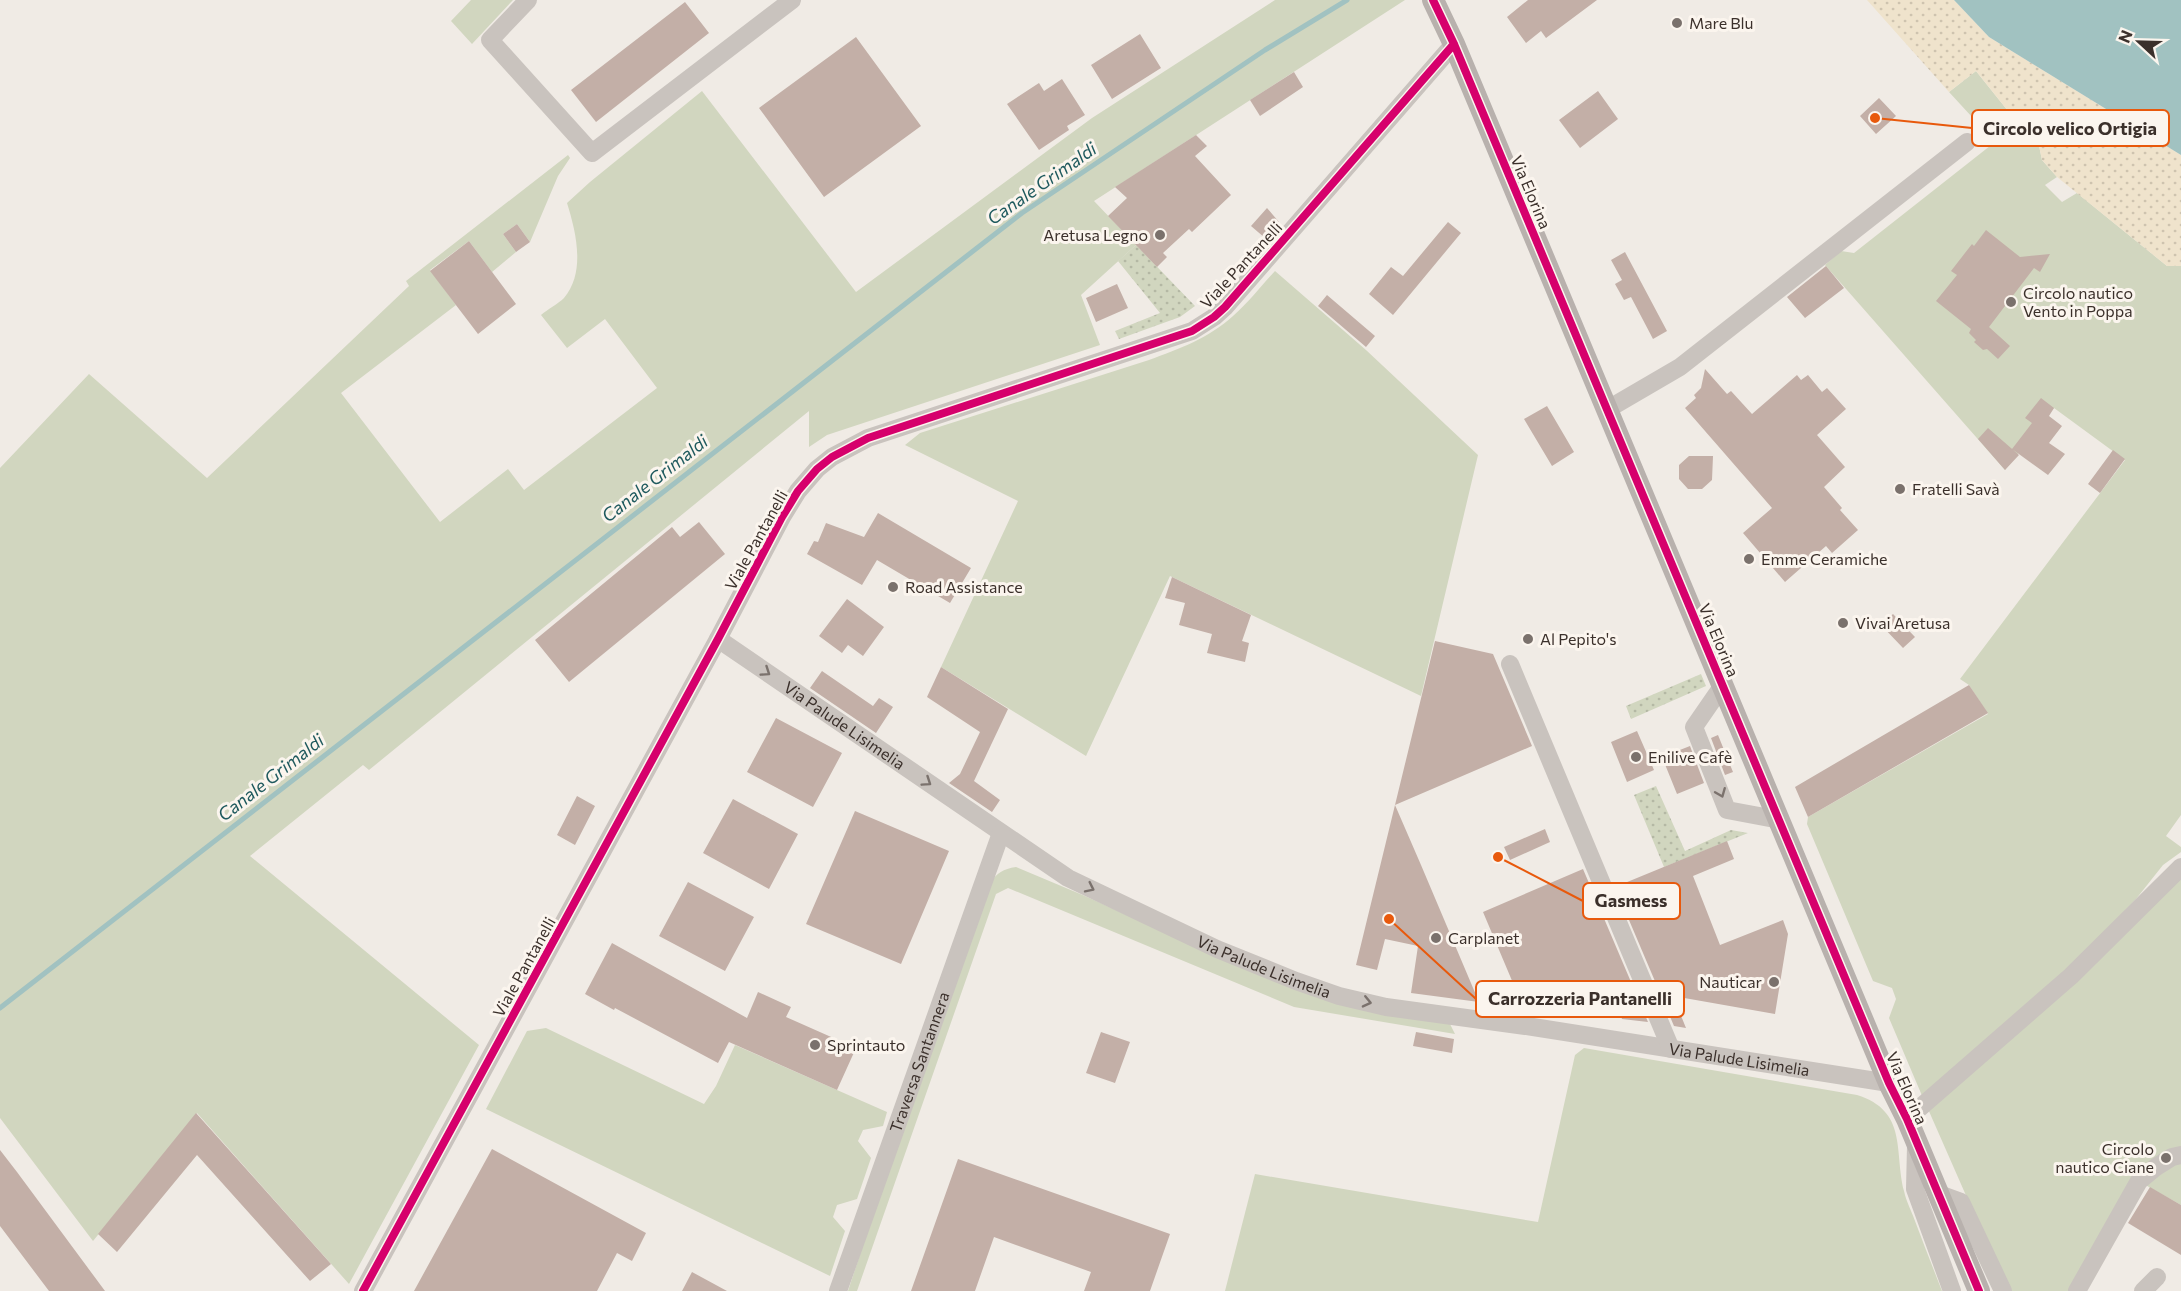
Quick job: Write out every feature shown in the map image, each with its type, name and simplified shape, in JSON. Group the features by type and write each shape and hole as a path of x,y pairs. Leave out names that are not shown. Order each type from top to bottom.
{"main road":[{"name":"Via Elorina","path":"1433,0 1454,44 1979,1291"}],"street":[{"path":"528,0 490,40 592,153 792,0"},
{"name":"Viale Pantanelli","path":"363,1291 782,517 798,491 817,469 832,457 868,438 1192,331 1214,317 1233,299 1454,44"},
{"path":"1608,409 1680,367 1967,142"},
{"name":"Via Palude Lisimelia","path":"718,639 1068,878 1217,949 1339,996 1386,1007 1533,1027 1890,1083"},
{"path":"1510,664 1671,1048"},
{"path":"1724,685 1694,727 1727,810 1780,820"},
{"name":"Traversa Santannera","path":"838,1291 1001,833"},
{"path":"1907,1119 2071,976 2181,867"},
{"path":"1917,1142 1916,1189 1952,1291"},
{"path":"2077,1291 2139,1181 2172,1157 2181,1155"},
{"path":"1939,1194 1961,1202 2003,1291"},
{"path":"2143,1291 2157,1277"}],"green space":[{"path":"471,0 513,0 472,44 451,21"},
{"path":"1275,0 1405,0 1094,201 1136,245 1081,295 1100,345 827,435 809,447 809,411 369,770 363,765 250,856 479,1045 349,1284 197,1113 93,1241 0,1118 0,468 89,374 207,478 409,286 406,281 568,155 570,158 558,176 530,242 517,224 503,234 516,252 492,272 469,241 430,270 456,305 341,393 440,522 508,469 524,490 657,388 605,319 567,348 541,315 564,298 575,276 576,239 567,203 702,91 856,292 1092,118"},
{"path":"1976,71 2012,116 2035,127 2042,160 2057,177 2045,185 2062,202 2077,193 2167,266 2181,266 2181,815 2166,836 2181,847 2181,852 2163,865 2136,899 2067,971 1923,1098 1889,1018 1896,999 1892,988 1873,981 1807,824 1808,817 1988,714 1969,685 1960,679 2125,460 2054,408 2005,470 1825,265 1841,251 1854,253 1995,142 1949,92"},
{"path":"1136,245 1195,306 1180,317 1119,339 1115,331 1160,313 1118,261"},
{"path":"1275,271 1366,350 1478,455 1421,696 1170,576 1086,756 941,667 1018,501 905,445 920,433 1149,360 1193,342 1224,324"},
{"path":"1701,674 1706,686 1631,719 1626,706"},
{"path":"1656,786 1685,851 1731,830 1748,833 1664,867 1634,795"},
{"path":"1016,867 1162,931 1450,1024 1455,1034 1294,1007 1008,888 996,894 857,1291 848,1291 990,883 1001,872"},
{"path":"2181,878 2181,1205 2133,1178 2071,1291 2008,1291 1928,1109"},
{"path":"546,1028 704,1104 716,1086 735,1045 887,1112 883,1126 863,1130 858,1141 871,1158 857,1199 837,1205 833,1217 845,1231 830,1276 486,1109 527,1031"},
{"path":"1584,1048 1857,1095 1873,1102 1892,1122 1896,1134 1905,1195 1942,1291 1225,1291 1255,1174 1538,1222 1575,1055"}],"sand":[{"path":"1867,0 1954,0 1989,37 2181,155 2181,266 2167,266 2057,177 2042,160 2035,127 2012,116 1976,71 1949,92"}],"water":[{"path":"1954,0 2181,0 2181,155 1989,37"}],"building":[{"path":"1528,0 1597,0 1546,38 1541,31 1526,43 1507,17"},
{"path":"685,2 709,33 596,122 571,90"},
{"path":"1140,34 1161,68 1112,99 1091,65"},
{"path":"856,37 921,126 824,197 759,108"},
{"path":"1294,72 1303,87 1260,116 1250,100"},
{"path":"1062,79 1085,115 1067,126 1069,130 1039,150 1007,104 1039,83 1044,91"},
{"path":"1598,91 1618,119 1580,148 1559,120"},
{"path":"1879,98 1896,116 1876,134 1860,116"},
{"path":"1196,135 1207,146 1195,156 1231,195 1192,232 1189,229 1163,253 1167,257 1157,267 1108,216 1127,198 1115,187"},
{"path":"1267,208 1279,222 1265,238 1251,226"},
{"path":"1448,222 1461,233 1393,315 1369,294 1391,267 1403,276"},
{"path":"517,224 530,242 516,252 503,234"},
{"path":"1986,230 2020,257 2050,254 2040,272 2034,268 1989,327 2010,346 1998,359 1987,349 1983,350 1974,342 1976,340 1969,333 1971,329 1936,301 1957,275 1951,271"},
{"path":"469,241 516,304 478,334 430,271"},
{"path":"1625,252 1667,331 1653,339 1631,297 1624,300 1615,284 1622,280 1611,260"},
{"path":"1826,266 1844,288 1805,318 1787,297"},
{"path":"1117,284 1128,308 1096,322 1086,298"},
{"path":"1327,295 1375,336 1366,347 1318,306"},
{"path":"1705,369 1727,394 1731,391 1752,414 1797,375 1801,380 1808,375 1822,392 1827,388 1846,409 1817,435 1845,467 1824,487 1858,530 1832,553 1826,546 1785,582 1743,533 1772,508 1685,408 1696,398 1694,395 1701,388"},
{"path":"2041,398 2054,408 2049,416 2062,426 2049,443 2065,454 2048,475 2012,449 2032,423 2025,418"},
{"path":"1547,406 1574,452 1552,466 1524,419"},
{"path":"1988,428 2019,455 2005,470 1978,439"},
{"path":"2113,450 2125,459 2100,493 2088,484"},
{"path":"1689,456 1713,456 1712,480 1702,489 1688,489 1679,479 1679,465"},
{"path":"878,513 971,568 950,603 877,560 862,585 807,554 814,541 818,542 826,523 864,537"},
{"path":"699,522 725,554 569,682 535,640 672,527 680,537"},
{"path":"1172,577 1251,615 1242,641 1249,643 1245,662 1207,653 1212,634 1179,625 1185,603 1165,598"},
{"path":"847,599 884,627 863,656 848,645 842,653 819,636"},
{"path":"1893,614 1915,637 1903,648 1881,625"},
{"path":"1435,641 1493,654 1532,746 1395,805"},
{"path":"941,667 1008,709 974,781 1000,800 992,812 949,783 960,774 980,732 927,697"},
{"path":"822,671 873,706 879,698 893,707 876,733 810,688"},
{"path":"1969,685 1988,713 1808,817 1795,787"},
{"path":"776,718 842,753 813,807 747,772"},
{"path":"1637,731 1654,770 1627,782 1611,742"},
{"path":"1718,735 1733,772 1725,775 1711,738"},
{"path":"1690,746 1704,783 1677,794 1662,757"},
{"path":"577,796 595,806 575,845 557,835"},
{"path":"733,799 798,834 769,889 703,853"},
{"path":"1395,805 1479,1002 1411,993 1418,946 1385,939 1377,970 1356,965"},
{"path":"855,811 949,851 901,964 806,924"},
{"path":"1545,829 1550,842 1510,860 1504,847"},
{"path":"1727,841 1734,859 1693,876 1720,945 1783,920 1788,934 1775,1014 1673,996 1686,1028 1674,1026 1615,887"},
{"path":"1583,869 1648,1022 1622,1019 1610,988 1583,999 1582,996 1567,1002 1564,995 1547,1002 1543,993 1521,1002 1483,912"},
{"path":"688,882 754,917 725,971 659,936"},
{"path":"612,943 747,1018 758,992 791,1007 786,1017 856,1048 837,1090 729,1042 718,1063 585,994"},
{"path":"1101,1032 1130,1042 1115,1083 1086,1073"},
{"path":"1416,1032 1454,1039 1452,1053 1413,1046"},
{"path":"196,1113 331,1264 310,1281 197,1155 117,1252 98,1234"},
{"path":"492,1149 646,1233 632,1261 617,1253 597,1291 414,1291"},
{"path":"0,1150 105,1291 49,1291 0,1226"},
{"path":"958,1159 1170,1234 1150,1291 1084,1291 1091,1272 994,1237 975,1291 911,1291"},
{"path":"2150,1187 2181,1205 2181,1255 2128,1223"},
{"path":"692,1272 727,1291 682,1291"}],"waterway":[{"name":"Canale Grimaldi","path":"0,1008 1022,213 1265,50 1347,0"}],"cycle path":[{"path":"1433,0 1454,44 1889,1083 1907,1119 1979,1291"},
{"path":"363,1291 782,517 798,491 817,469 832,457 868,438 1192,331 1214,317 1454,44"}],"place":[{"name":"Mare Blu","path":"1677,23"},
{"name":"Circolo velico Ortigia","path":"1875,118"},
{"name":"Aretusa Legno","path":"1160,235"},
{"name":"Circolo nautico Vento in Poppa","path":"2011,302"},
{"name":"Fratelli Savà","path":"1900,489"},
{"name":"Emme Ceramiche","path":"1749,559"},
{"name":"Road Assistance","path":"893,587"},
{"name":"Vivai Aretusa","path":"1843,623"},
{"name":"Al Pepito's","path":"1528,639"},
{"name":"Enilive Cafè","path":"1636,757"},
{"name":"Gasmess","path":"1498,857"},
{"name":"Carrozzeria Pantanelli","path":"1389,919"},
{"name":"Carplanet","path":"1436,938"},
{"name":"Nauticar","path":"1774,982"},
{"name":"Sprintauto","path":"815,1045"},
{"name":"Circolo nautico Ciane","path":"2166,1158"}]}
